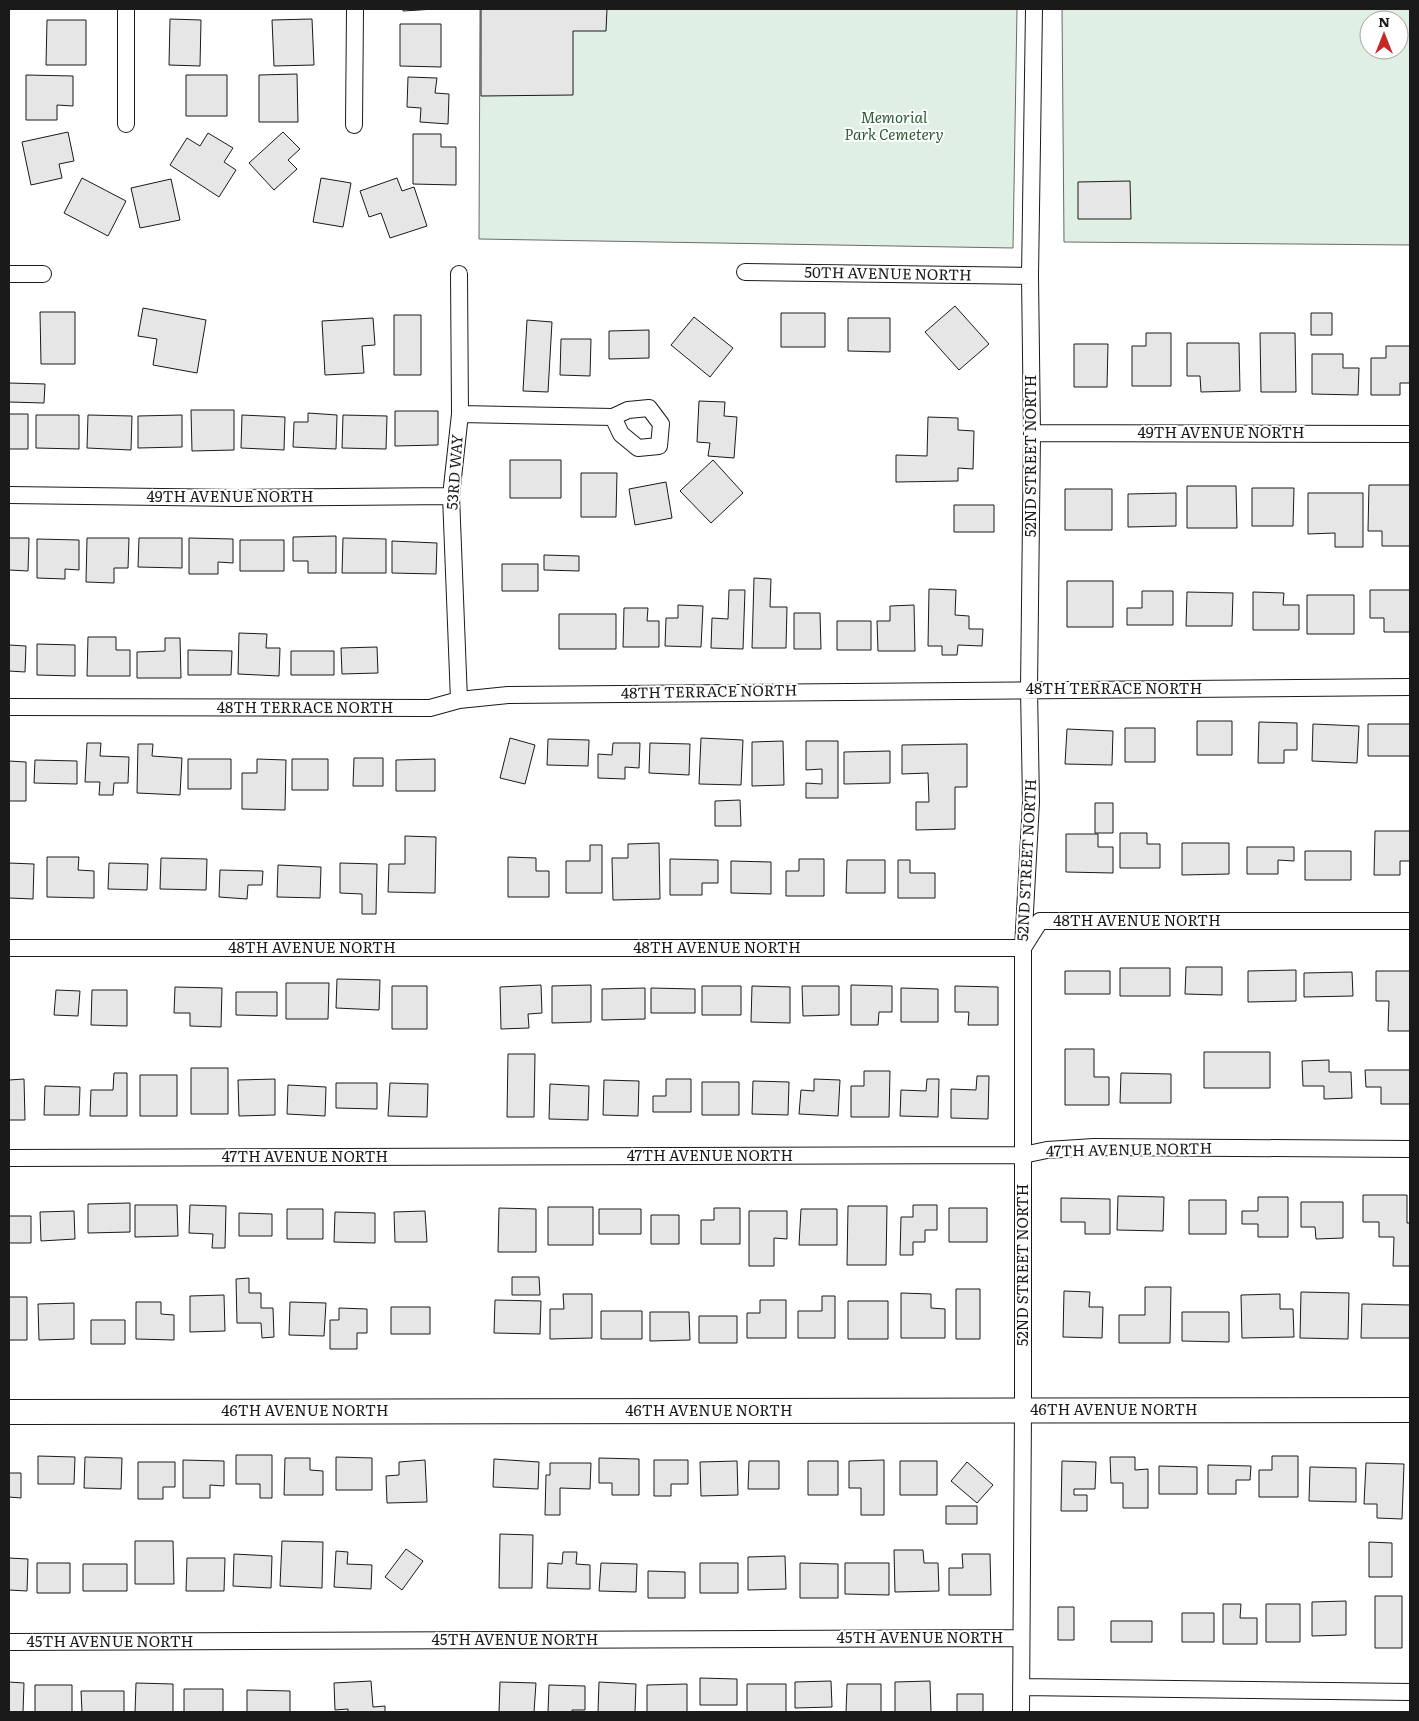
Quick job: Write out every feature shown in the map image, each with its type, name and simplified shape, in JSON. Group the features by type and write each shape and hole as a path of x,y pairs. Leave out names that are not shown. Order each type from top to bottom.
{"street":[{"path":"126,9 126,124"},
{"path":"354,125 356,9"},
{"name":"52ND STREET NORTH","path":"1021,1712 1023,948 1031,802 1029,689 1032,433 1030,276 1034,9"},
{"name":"50TH AVENUE NORTH","path":"745,272 1030,276"},
{"path":"9,274 43,274"},
{"name":"53RD WAY","path":"459,274 460,414 450,496 459,700"},
{"path":"460,414 614,417"},
{"name":"49TH AVENUE NORTH","path":"1032,433 1410,434"},
{"name":"49TH AVENUE NORTH","path":"9,495 238,498 450,496"},
{"name":"48TH TERRACE NORTH","path":"9,707 430,708 459,700 508,694 1410,687"},
{"name":"48TH AVENUE NORTH","path":"9,948 1023,948 1040,921 1410,921"},
{"name":"47TH AVENUE NORTH","path":"9,1158 1023,1154 1047,1150 1094,1147 1410,1149"},
{"name":"46TH AVENUE NORTH","path":"9,1412 1410,1410"},
{"name":"45TH AVENUE NORTH","path":"9,1642 1020,1638"},
{"path":"1021,1687 1410,1692"}],"green space":[{"name":"Memorial Park Cemetery","path":"480,9 1017,9 1013,248 479,239"},
{"path":"1062,9 1410,9 1410,245 1064,242"}],"building":[{"path":"403,9 435,9 403,11"},
{"path":"481,9 607,9 606,31 573,31 573,95 481,96"},
{"path":"170,19 201,20 200,66 169,65"},
{"path":"312,19 314,65 274,66 272,20"},
{"path":"47,20 86,20 86,65 46,65"},
{"path":"400,24 441,24 441,67 400,66"},
{"path":"297,74 298,122 259,122 259,75"},
{"path":"26,75 73,76 73,106 57,105 57,120 26,120"},
{"path":"186,75 227,75 227,116 186,116"},
{"path":"408,77 437,78 435,93 449,94 448,124 420,122 421,108 407,107"},
{"path":"68,132 74,161 59,164 62,178 31,185 22,142"},
{"path":"283,132 300,149 288,160 297,169 274,190 249,163"},
{"path":"208,133 233,148 224,162 236,170 219,197 170,165 187,138 200,146"},
{"path":"413,134 441,134 441,147 456,147 456,185 413,184"},
{"path":"82,178 126,201 108,236 64,213"},
{"path":"321,178 351,183 343,227 313,222"},
{"path":"397,178 402,191 414,187 427,226 390,238 381,213 369,217 360,191"},
{"path":"171,179 180,220 140,228 131,188"},
{"path":"1130,181 1131,219 1078,219 1078,182"},
{"path":"955,306 989,344 959,370 925,332"},
{"path":"143,308 206,320 197,373 153,365 157,339 138,336"},
{"path":"40,312 75,312 75,364 41,364"},
{"path":"781,313 825,313 825,347 781,347"},
{"path":"1311,313 1332,313 1332,335 1311,335"},
{"path":"394,315 421,315 421,375 394,375"},
{"path":"694,317 733,348 710,377 671,345"},
{"path":"373,318 375,345 362,346 364,373 325,375 322,321"},
{"path":"848,318 890,318 890,352 848,351"},
{"path":"527,320 552,322 548,392 523,391"},
{"path":"649,330 649,358 609,359 609,331"},
{"path":"1146,333 1171,333 1171,386 1132,386 1132,346 1146,346"},
{"path":"1260,333 1295,333 1296,392 1261,392"},
{"path":"561,339 591,339 590,376 560,375"},
{"path":"1187,343 1239,343 1240,391 1201,392 1200,376 1187,376"},
{"path":"1074,344 1108,344 1107,387 1074,387"},
{"path":"1386,346 1410,346 1410,383 1400,383 1400,395 1371,395 1371,358 1386,358"},
{"path":"1312,354 1343,354 1343,368 1359,368 1358,395 1312,394"},
{"path":"9,383 45,384 44,403 9,402"},
{"path":"699,401 725,402 724,416 737,417 734,458 708,456 710,443 697,442"},
{"path":"191,410 234,410 234,450 192,451"},
{"path":"395,411 438,411 438,445 395,446"},
{"path":"308,413 337,415 336,449 293,447 294,422 308,422"},
{"path":"9,414 28,414 28,449 9,449"},
{"path":"36,415 79,415 79,449 36,448"},
{"path":"88,415 132,416 131,450 87,448"},
{"path":"182,415 182,447 138,448 138,416"},
{"path":"242,415 285,417 284,450 241,448"},
{"path":"343,415 387,416 386,449 342,448"},
{"path":"928,417 958,418 958,430 974,431 973,469 958,468 958,481 896,482 896,455 927,456"},
{"path":"510,460 561,460 561,498 510,498"},
{"path":"713,460 743,493 711,523 680,491"},
{"path":"581,473 617,473 616,517 581,517"},
{"path":"666,482 672,518 635,525 629,489"},
{"path":"1369,485 1410,485 1410,546 1382,546 1382,531 1368,531"},
{"path":"1187,486 1236,486 1237,528 1187,528"},
{"path":"1252,488 1294,488 1293,526 1252,526"},
{"path":"1065,489 1112,489 1112,530 1065,530"},
{"path":"1176,493 1176,526 1128,527 1128,494"},
{"path":"1308,493 1363,493 1363,547 1335,547 1335,533 1308,534"},
{"path":"954,505 994,505 994,532 954,532"},
{"path":"336,536 336,573 308,573 308,561 293,561 293,537"},
{"path":"9,538 29,538 28,571 9,570"},
{"path":"87,538 129,538 128,568 114,568 114,583 86,582"},
{"path":"139,538 182,538 182,568 138,567"},
{"path":"189,538 233,539 233,563 218,562 218,574 189,574"},
{"path":"343,538 386,539 386,573 342,573"},
{"path":"37,539 79,540 79,570 65,569 65,579 37,578"},
{"path":"240,540 284,540 284,571 240,571"},
{"path":"392,541 437,543 436,574 392,573"},
{"path":"544,555 579,556 579,571 544,570"},
{"path":"502,564 538,564 538,591 502,591"},
{"path":"754,578 771,579 770,607 787,607 786,648 752,648"},
{"path":"1067,581 1113,581 1113,627 1067,627"},
{"path":"929,589 956,590 955,615 969,616 969,629 983,629 982,646 958,645 957,655 942,655 942,646 928,646"},
{"path":"729,590 745,590 743,649 711,648 712,618 728,619"},
{"path":"1370,590 1410,590 1410,632 1384,632 1384,618 1370,618"},
{"path":"1142,591 1173,591 1173,625 1127,625 1127,608 1142,608"},
{"path":"1187,592 1233,593 1232,626 1186,626"},
{"path":"1253,592 1284,593 1283,605 1299,605 1299,630 1253,630"},
{"path":"1307,595 1354,595 1354,634 1307,634"},
{"path":"678,605 703,606 701,647 665,646 666,618 678,618"},
{"path":"914,605 915,651 878,651 877,621 890,621 890,606"},
{"path":"624,608 648,608 647,621 659,621 659,647 623,647"},
{"path":"794,613 820,613 821,649 794,649"},
{"path":"559,614 616,614 616,649 559,649"},
{"path":"837,621 871,621 871,650 837,650"},
{"path":"239,633 267,634 266,648 280,648 279,676 238,674"},
{"path":"88,637 116,637 116,650 130,650 130,676 87,676"},
{"path":"165,638 180,638 181,678 137,678 137,652 165,651"},
{"path":"37,644 75,645 75,676 37,675"},
{"path":"9,645 26,646 25,672 9,671"},
{"path":"377,647 378,673 342,674 341,648"},
{"path":"188,650 232,651 231,675 188,675"},
{"path":"291,651 334,651 334,675 291,675"},
{"path":"1197,721 1232,721 1232,755 1197,755"},
{"path":"1259,722 1297,723 1297,750 1284,750 1284,763 1258,763"},
{"path":"1313,724 1359,726 1357,763 1312,761"},
{"path":"1368,724 1410,724 1410,756 1368,756"},
{"path":"1125,728 1155,728 1155,762 1125,762"},
{"path":"1067,729 1113,731 1112,765 1065,764"},
{"path":"510,738 535,745 525,784 500,778"},
{"path":"701,738 743,740 741,785 699,784"},
{"path":"548,739 589,740 588,766 547,765"},
{"path":"783,741 784,785 752,786 752,742"},
{"path":"806,741 838,741 838,798 806,798 806,783 822,784 822,769 806,770"},
{"path":"87,743 101,743 100,756 129,757 128,783 114,783 113,795 99,795 100,782 85,782"},
{"path":"613,743 640,743 639,768 625,767 625,779 598,778 598,754 612,755"},
{"path":"650,743 690,744 689,775 649,773"},
{"path":"138,744 153,744 152,756 182,758 180,795 137,793"},
{"path":"967,744 967,787 955,787 955,829 916,830 916,802 929,802 928,773 902,774 902,745"},
{"path":"890,751 890,783 844,784 844,752"},
{"path":"354,758 383,758 383,786 353,786"},
{"path":"188,759 231,759 231,789 188,789"},
{"path":"257,759 286,760 285,810 242,809 242,773 257,773"},
{"path":"292,759 328,759 328,790 292,790"},
{"path":"435,759 435,791 396,791 396,760"},
{"path":"35,760 77,761 77,784 34,783"},
{"path":"9,761 26,762 26,801 9,801"},
{"path":"740,800 741,826 715,826 715,801"},
{"path":"1095,803 1113,803 1113,833 1095,833"},
{"path":"1375,831 1410,831 1410,861 1400,861 1400,875 1374,875"},
{"path":"1120,833 1147,833 1147,844 1160,844 1160,868 1120,868"},
{"path":"1066,834 1098,834 1098,847 1113,847 1113,873 1066,872"},
{"path":"405,836 436,837 435,893 388,892 389,864 405,864"},
{"path":"659,843 660,899 613,900 612,858 628,858 628,844"},
{"path":"1182,843 1229,843 1229,874 1182,875"},
{"path":"590,845 602,845 602,893 566,893 566,861 590,861"},
{"path":"1247,847 1294,847 1294,861 1278,860 1278,874 1247,874"},
{"path":"1305,851 1351,851 1351,880 1305,880"},
{"path":"47,857 79,857 78,870 94,871 94,898 47,897"},
{"path":"508,857 536,858 536,871 549,871 549,897 508,897"},
{"path":"161,858 207,859 206,890 160,889"},
{"path":"670,859 718,860 718,883 702,883 702,895 670,895"},
{"path":"799,859 824,859 824,896 786,896 786,871 799,871"},
{"path":"847,860 885,860 885,893 846,893"},
{"path":"898,860 910,860 910,873 935,873 935,898 898,898"},
{"path":"731,861 771,862 771,894 731,893"},
{"path":"9,863 34,864 33,899 9,898"},
{"path":"109,863 148,864 147,890 108,889"},
{"path":"340,863 377,864 376,914 362,914 362,894 340,893"},
{"path":"278,865 321,867 320,898 277,897"},
{"path":"220,870 263,871 262,885 248,885 247,899 219,897"},
{"path":"1186,967 1222,967 1222,995 1185,994"},
{"path":"1120,968 1170,968 1170,996 1120,996"},
{"path":"1296,970 1296,1001 1248,1002 1248,971"},
{"path":"1065,971 1110,971 1110,994 1065,994"},
{"path":"1376,971 1410,971 1410,1031 1388,1031 1389,1001 1376,1001"},
{"path":"1352,972 1353,996 1304,997 1304,973"},
{"path":"337,979 380,980 379,1010 336,1008"},
{"path":"286,983 329,983 328,1019 286,1019"},
{"path":"541,985 542,1013 528,1014 529,1028 501,1029 500,987"},
{"path":"591,985 591,1022 552,1023 552,986"},
{"path":"851,985 892,986 892,1012 879,1012 878,1025 851,1025"},
{"path":"392,986 427,986 427,1029 392,1029"},
{"path":"702,986 741,986 741,1015 702,1015"},
{"path":"752,986 790,987 790,1023 751,1022"},
{"path":"802,986 839,986 839,1015 803,1016"},
{"path":"955,986 998,987 998,1025 968,1025 969,1012 955,1012"},
{"path":"175,987 222,988 221,1027 190,1026 190,1013 174,1013"},
{"path":"645,988 645,1019 602,1020 602,989"},
{"path":"651,988 695,989 695,1013 651,1013"},
{"path":"901,988 938,989 938,1022 901,1022"},
{"path":"56,990 80,991 78,1016 54,1015"},
{"path":"92,990 127,990 127,1026 91,1025"},
{"path":"236,992 277,992 277,1016 236,1015"},
{"path":"1065,1049 1094,1049 1094,1077 1109,1077 1109,1105 1065,1105"},
{"path":"1204,1052 1270,1052 1270,1088 1204,1088"},
{"path":"508,1054 535,1054 534,1117 507,1117"},
{"path":"1329,1060 1329,1072 1351,1072 1352,1098 1324,1099 1324,1086 1303,1086 1302,1061"},
{"path":"191,1068 228,1068 228,1114 191,1114"},
{"path":"1365,1070 1410,1070 1410,1104 1381,1104 1381,1087 1366,1087"},
{"path":"864,1071 890,1071 889,1117 851,1117 851,1086 864,1086"},
{"path":"114,1073 127,1073 127,1116 90,1116 91,1090 113,1090"},
{"path":"1121,1073 1171,1074 1171,1103 1120,1103"},
{"path":"140,1075 177,1075 177,1116 140,1116"},
{"path":"977,1076 989,1076 988,1119 951,1118 951,1089 976,1090"},
{"path":"24,1079 25,1120 9,1120 9,1080"},
{"path":"275,1079 275,1115 239,1116 238,1080"},
{"path":"666,1079 691,1079 691,1112 653,1112 653,1096 666,1096"},
{"path":"814,1079 840,1080 838,1116 799,1114 801,1090 814,1091"},
{"path":"927,1079 939,1079 938,1117 900,1116 901,1090 926,1091"},
{"path":"604,1080 639,1081 638,1116 603,1115"},
{"path":"753,1081 789,1082 788,1115 752,1114"},
{"path":"702,1082 739,1082 739,1115 702,1115"},
{"path":"336,1083 377,1083 377,1109 336,1108"},
{"path":"390,1083 428,1084 427,1117 388,1116"},
{"path":"550,1084 589,1086 588,1120 549,1119"},
{"path":"288,1085 326,1087 325,1116 287,1114"},
{"path":"45,1086 80,1087 79,1115 44,1115"},
{"path":"1363,1195 1407,1195 1407,1223 1410,1223 1410,1266 1393,1266 1394,1237 1379,1237 1379,1222 1363,1222"},
{"path":"1118,1196 1164,1197 1163,1231 1117,1230"},
{"path":"1258,1197 1288,1197 1288,1237 1258,1237 1258,1224 1242,1224 1242,1211 1258,1211"},
{"path":"1061,1198 1110,1199 1110,1234 1085,1234 1085,1222 1061,1222"},
{"path":"1189,1200 1226,1200 1226,1234 1189,1234"},
{"path":"1301,1202 1343,1202 1343,1238 1316,1239 1315,1227 1301,1227"},
{"path":"130,1203 130,1232 88,1233 88,1204"},
{"path":"135,1205 177,1205 178,1236 135,1237"},
{"path":"190,1205 226,1206 225,1248 212,1248 213,1234 189,1233"},
{"path":"913,1205 937,1205 937,1230 925,1230 925,1242 913,1242 913,1255 900,1255 901,1217 913,1217"},
{"path":"848,1206 887,1206 886,1265 847,1265"},
{"path":"548,1207 593,1207 593,1245 548,1245"},
{"path":"499,1208 536,1209 536,1252 498,1252"},
{"path":"714,1208 740,1208 740,1244 701,1244 701,1220 714,1220"},
{"path":"949,1208 987,1208 987,1242 949,1242"},
{"path":"287,1209 323,1209 323,1239 287,1239"},
{"path":"599,1209 641,1209 641,1234 599,1234"},
{"path":"801,1209 837,1209 837,1245 799,1245"},
{"path":"74,1211 75,1239 41,1241 40,1212"},
{"path":"425,1211 427,1242 395,1242 394,1212"},
{"path":"749,1211 787,1211 787,1239 774,1238 774,1266 749,1266"},
{"path":"335,1212 375,1213 375,1243 334,1242"},
{"path":"239,1213 272,1214 272,1236 239,1236"},
{"path":"651,1215 679,1215 679,1244 651,1244"},
{"path":"9,1216 31,1216 31,1243 9,1243"},
{"path":"512,1277 539,1277 540,1295 512,1295"},
{"path":"249,1278 249,1293 261,1293 261,1308 273,1308 274,1337 262,1338 261,1323 237,1323 236,1279"},
{"path":"1145,1287 1171,1287 1170,1343 1119,1343 1119,1315 1145,1315"},
{"path":"956,1289 980,1289 980,1339 956,1339"},
{"path":"1064,1291 1090,1292 1089,1307 1103,1307 1102,1338 1063,1337"},
{"path":"1301,1292 1349,1293 1348,1339 1300,1338"},
{"path":"901,1293 931,1294 931,1308 945,1309 945,1338 901,1338"},
{"path":"563,1294 592,1294 592,1338 550,1339 550,1309 564,1309"},
{"path":"1280,1294 1280,1309 1293,1309 1294,1337 1242,1338 1241,1295"},
{"path":"224,1295 225,1331 190,1332 190,1296"},
{"path":"822,1296 835,1296 835,1338 798,1338 798,1311 822,1311"},
{"path":"9,1297 27,1297 27,1340 9,1340"},
{"path":"495,1300 541,1301 540,1334 494,1333"},
{"path":"760,1300 786,1300 786,1338 747,1338 747,1313 760,1313"},
{"path":"848,1301 888,1301 888,1339 848,1339"},
{"path":"136,1302 161,1302 161,1314 174,1315 174,1340 136,1339"},
{"path":"290,1302 326,1303 324,1336 289,1335"},
{"path":"74,1303 74,1339 39,1340 38,1304"},
{"path":"1362,1304 1410,1305 1410,1338 1361,1338"},
{"path":"391,1307 430,1307 430,1334 391,1334"},
{"path":"339,1308 367,1309 367,1333 357,1333 357,1349 330,1349 330,1320 339,1320"},
{"path":"601,1311 642,1311 642,1339 601,1339"},
{"path":"650,1312 689,1312 690,1340 650,1341"},
{"path":"1182,1312 1229,1312 1229,1342 1182,1341"},
{"path":"699,1316 737,1316 737,1343 699,1343"},
{"path":"91,1320 125,1320 125,1344 91,1344"},
{"path":"236,1455 272,1455 272,1498 260,1498 260,1484 236,1484"},
{"path":"38,1456 75,1457 74,1484 38,1484"},
{"path":"1272,1456 1298,1456 1298,1497 1259,1497 1259,1470 1272,1470"},
{"path":"85,1457 122,1458 121,1489 84,1488"},
{"path":"336,1457 372,1458 372,1490 336,1490"},
{"path":"1110,1457 1135,1457 1135,1470 1148,1469 1148,1508 1123,1508 1123,1483 1111,1483"},
{"path":"285,1458 310,1458 310,1470 323,1471 323,1495 284,1495"},
{"path":"599,1458 639,1459 639,1495 612,1495 612,1483 599,1483"},
{"path":"494,1459 539,1462 538,1489 493,1487"},
{"path":"183,1460 224,1461 224,1486 210,1485 210,1498 183,1498"},
{"path":"425,1460 427,1502 387,1503 386,1476 399,1475 399,1462"},
{"path":"654,1460 688,1460 688,1484 671,1484 671,1496 654,1496"},
{"path":"884,1460 884,1515 861,1515 861,1488 849,1488 849,1461"},
{"path":"737,1461 738,1495 701,1496 700,1462"},
{"path":"749,1461 779,1461 779,1489 748,1489"},
{"path":"808,1461 838,1461 838,1495 808,1495"},
{"path":"900,1461 937,1461 937,1495 900,1495"},
{"path":"1062,1461 1096,1462 1095,1489 1074,1489 1074,1495 1087,1495 1087,1511 1061,1511"},
{"path":"138,1462 175,1462 175,1487 163,1487 163,1499 138,1499"},
{"path":"967,1462 993,1485 977,1503 951,1481"},
{"path":"550,1463 591,1463 590,1489 560,1488 560,1515 545,1515 546,1475 550,1475"},
{"path":"1366,1463 1404,1464 1402,1519 1377,1518 1377,1504 1364,1504"},
{"path":"1208,1465 1251,1466 1250,1480 1236,1480 1236,1494 1208,1494"},
{"path":"1159,1466 1197,1467 1197,1494 1159,1494"},
{"path":"1310,1467 1356,1468 1356,1502 1309,1501"},
{"path":"9,1473 21,1473 21,1498 9,1497"},
{"path":"946,1506 977,1506 977,1524 946,1524"},
{"path":"500,1534 533,1535 532,1588 499,1588"},
{"path":"135,1541 173,1541 174,1584 135,1584"},
{"path":"282,1541 323,1542 322,1588 280,1586"},
{"path":"1369,1542 1392,1543 1392,1577 1369,1577"},
{"path":"406,1549 423,1561 402,1590 385,1577"},
{"path":"894,1550 923,1550 924,1563 938,1563 939,1591 895,1592"},
{"path":"336,1551 348,1552 347,1564 372,1565 371,1589 334,1587"},
{"path":"563,1552 577,1552 576,1564 590,1565 590,1589 547,1588 548,1563 562,1564"},
{"path":"234,1554 272,1556 271,1588 233,1586"},
{"path":"962,1554 990,1554 991,1595 949,1595 949,1568 963,1568"},
{"path":"785,1556 786,1589 748,1590 748,1557"},
{"path":"9,1558 28,1559 27,1591 9,1590"},
{"path":"187,1558 225,1558 224,1591 186,1591"},
{"path":"37,1563 70,1563 70,1593 37,1593"},
{"path":"601,1563 637,1564 636,1592 599,1591"},
{"path":"700,1563 738,1563 738,1593 700,1593"},
{"path":"800,1563 838,1564 838,1598 800,1598"},
{"path":"845,1563 889,1563 889,1595 845,1594"},
{"path":"83,1564 127,1564 127,1591 83,1591"},
{"path":"648,1571 685,1572 685,1598 648,1598"},
{"path":"1375,1596 1402,1596 1402,1648 1375,1648"},
{"path":"1346,1601 1346,1635 1312,1636 1312,1602"},
{"path":"1223,1604 1241,1604 1240,1618 1257,1618 1257,1644 1223,1644"},
{"path":"1266,1604 1300,1604 1300,1642 1266,1642"},
{"path":"1058,1607 1074,1607 1074,1640 1058,1640"},
{"path":"1182,1613 1214,1613 1214,1642 1182,1642"},
{"path":"1111,1621 1152,1621 1152,1642 1111,1642"},
{"path":"700,1678 737,1679 737,1705 700,1705"},
{"path":"371,1681 373,1707 385,1706 385,1712 348,1712 348,1709 335,1710 334,1683"},
{"path":"831,1681 832,1707 795,1708 795,1682"},
{"path":"930,1681 931,1712 895,1712 895,1682"},
{"path":"9,1682 24,1683 23,1712 9,1712"},
{"path":"500,1682 536,1683 534,1712 499,1712"},
{"path":"599,1682 636,1684 635,1712 598,1712"},
{"path":"136,1683 173,1684 173,1712 135,1712"},
{"path":"687,1684 687,1712 647,1712 647,1685"},
{"path":"747,1684 786,1684 786,1712 747,1712"},
{"path":"847,1684 881,1684 881,1712 846,1712"},
{"path":"35,1685 72,1685 72,1712 35,1712"},
{"path":"549,1685 585,1686 585,1710 548,1712"},
{"path":"184,1689 223,1689 223,1712 184,1712"},
{"path":"247,1690 290,1691 290,1712 247,1712"},
{"path":"81,1691 124,1691 124,1712 82,1712"},
{"path":"957,1694 983,1694 983,1712 957,1712"}]}
